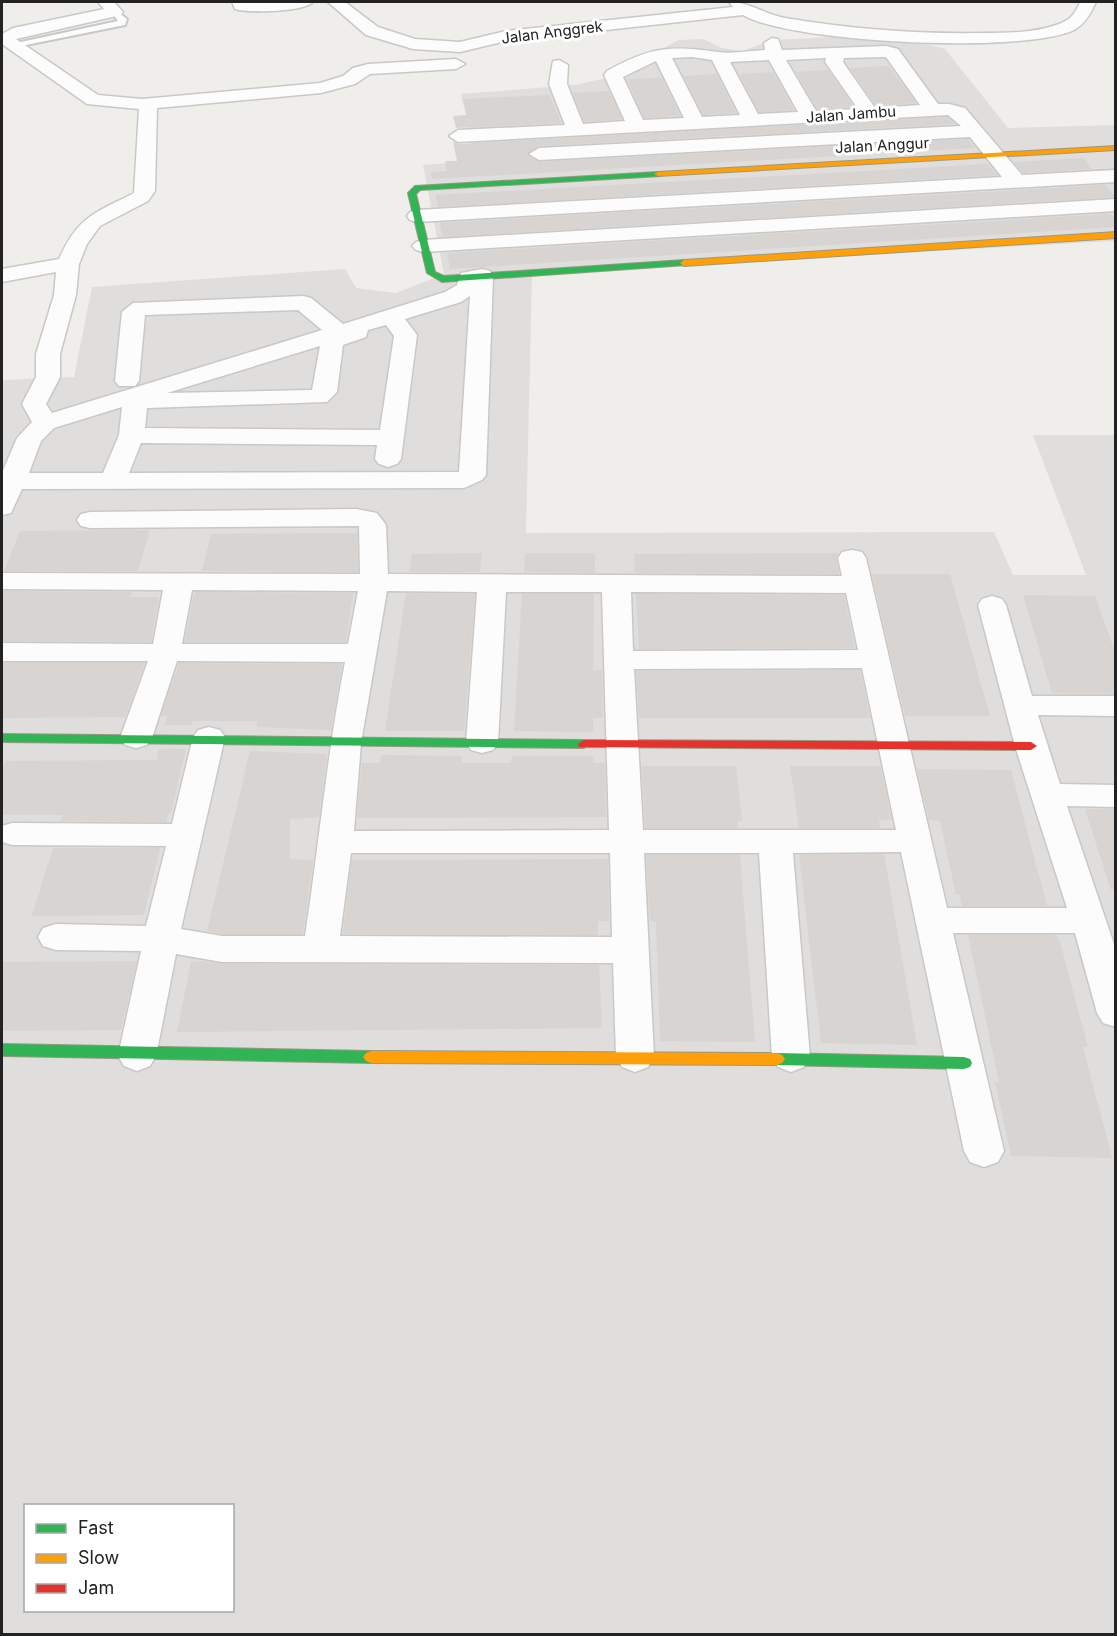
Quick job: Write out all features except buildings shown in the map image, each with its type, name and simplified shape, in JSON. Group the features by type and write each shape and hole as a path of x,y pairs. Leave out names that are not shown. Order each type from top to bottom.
{"street":[{"path":"240,2 241,6 256,7 305,2"},
{"name":"Jalan Anggrek","path":"336,2 372,32 433,47 474,45 506,36 742,6"},
{"path":"742,6 799,25 868,34 994,37 1025,35 1066,27 1082,17 1088,2"},
{"path":"111,7 13,33 5,39 93,100 142,104 321,88 349,80 359,72 368,69 466,64"},
{"path":"451,83 466,64 474,45"},
{"path":"774,49 810,117"},
{"path":"636,125 614,75 631,64 662,54 702,52 719,57 774,49 836,53 878,51 892,53 933,110"},
{"path":"836,53 834,62 870,113"},
{"path":"662,54 696,123"},
{"path":"719,57 771,168 822,255"},
{"path":"559,65 556,79 576,129"},
{"path":"2,507 6,477 26,430 34,404 48,377 48,354 65,295 68,264 77,243 93,222 141,197 145,191 148,108 142,104"},
{"path":"544,110 567,108"},
{"name":"Jalan Jambu","path":"458,136 933,110 954,110 975,131"},
{"path":"552,131 597,268"},
{"path":"516,156 975,131 994,155 1023,210 1046,240"},
{"name":"Jalan Anggur","path":"417,216 412,193 418,188 1116,148"},
{"path":"1116,176 417,216 431,273 442,279 472,282 597,268 1116,235"},
{"path":"423,246 1116,205"},
{"path":"2,275 68,264"},
{"path":"26,430 131,392 453,297 468,288 472,282"},
{"path":"113,479 132,435 133,312 141,308 288,301 303,303 336,331 395,322 472,282"},
{"path":"6,477 456,481 473,475 472,282"},
{"path":"386,481 406,335 395,322"},
{"path":"131,392 318,397 325,392 332,342 336,331"},
{"path":"132,435 391,438"},
{"path":"90,520 356,517 369,519 373,525 374,583 345,743 336,842 321,948"},
{"path":"2,581 616,583 855,571 892,746 984,1150"},
{"path":"136,738 166,651 179,582"},
{"path":"482,743 492,582"},
{"path":"616,583 635,1058"},
{"path":"992,605 1031,746 1089,921 1116,1013"},
{"path":"2,652 360,653"},
{"path":"618,660 874,659"},
{"path":"1021,705 1116,706"},
{"path":"2,738 209,737 345,743 1031,746"},
{"path":"137,1056 161,939 209,737"},
{"path":"1048,795 1116,796"},
{"path":"12,834 187,836"},
{"path":"774,841 791,1057"},
{"path":"336,842 915,841"},
{"path":"932,920 1089,921"},
{"path":"56,937 161,939 222,949 630,950"},
{"path":"4,1050 137,1056 791,1057 964,1063"}],"shaded area":[{"path":"872,35 906,39 945,49 1008,128 1115,125 1115,241 532,274 526,533 994,532 1013,575 1086,575 1033,435 1115,435 1115,1634 2,1634 2,383 4,380 74,377 92,287 345,269 356,288 396,293 444,274 423,165 476,161 461,94 575,85 606,78 679,40 703,39 722,48 742,51 773,40"}],"traffic: fast":[{"path":"658,174 418,188 412,193 431,273 442,279 684,263"},
{"path":"2,738 584,744"},
{"path":"4,1050 371,1057"},
{"path":"777,1059 964,1063"}],"traffic: slow":[{"path":"658,174 1116,148"},
{"path":"684,263 1116,235"},
{"path":"371,1057 777,1059"}],"traffic: jam":[{"path":"584,744 1031,746"}]}
